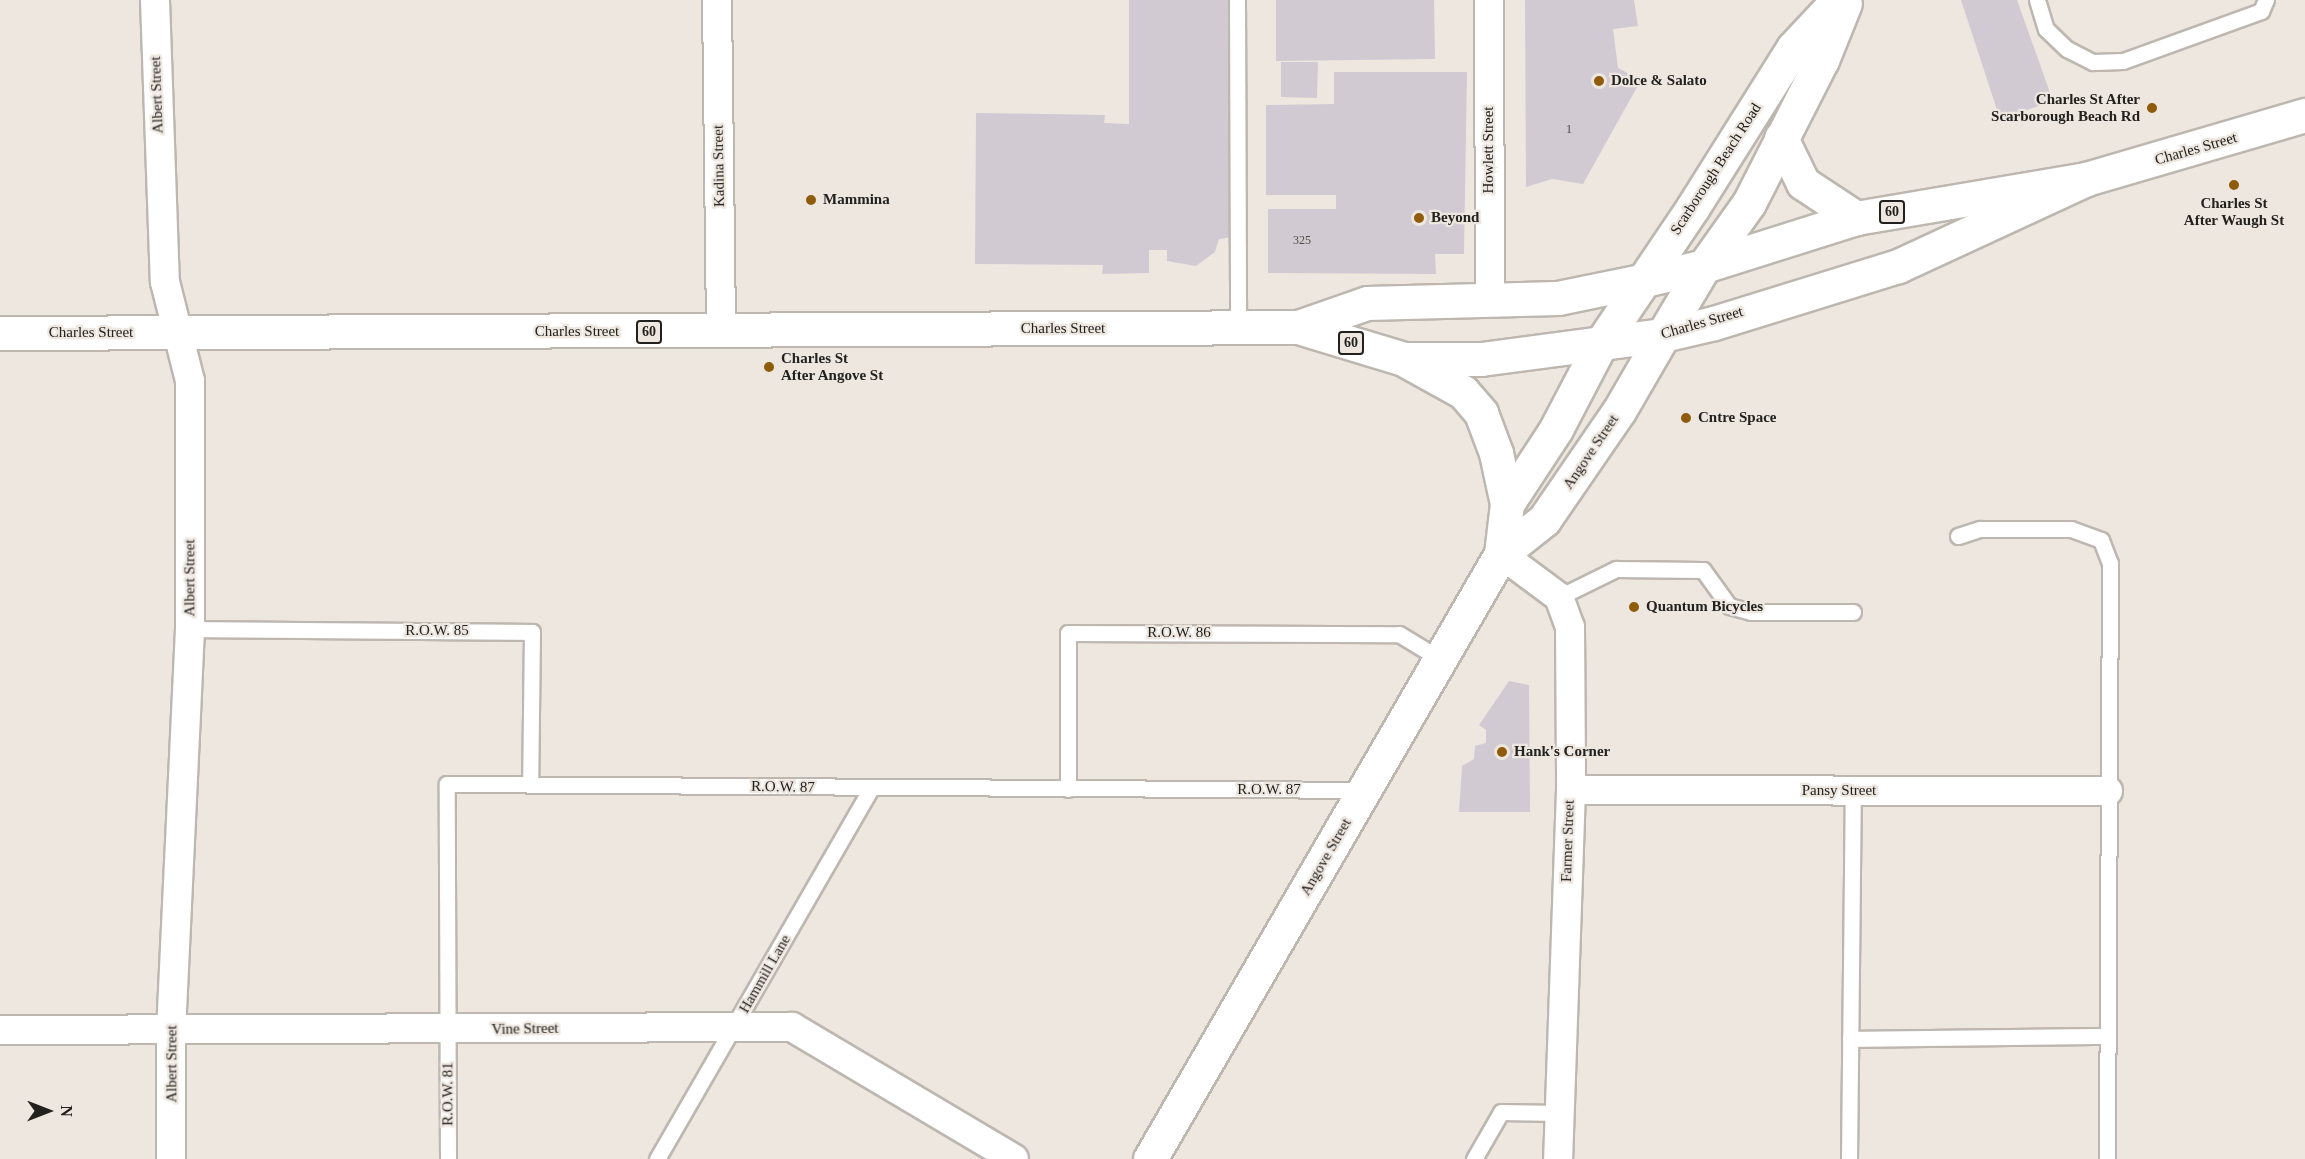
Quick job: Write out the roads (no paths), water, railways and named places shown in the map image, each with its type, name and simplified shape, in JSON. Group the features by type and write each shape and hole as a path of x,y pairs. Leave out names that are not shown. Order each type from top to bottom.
{"main road":[{"name":"Scarborough Beach Road","path":"1600,345 1641,281 1694,207 1793,48 1838,0"},
{"path":"1664,335 1704,266 1749,203 1822,60 1846,0"},
{"name":"Charles Street","path":"1298,327 1367,303 1558,298 1641,281 1704,266 1856,218 2086,179 2305,115"},
{"path":"1781,138 1803,183 1856,218"},
{"name":"Charles Street","path":"0,333 721,332 1298,327 1404,359 1480,359 1664,335 1898,266 2086,179"},
{"name":"Angove Street","path":"1150,1159 1501,554 1544,520 1619,411 1664,335"},
{"name":"Angove Street","path":"1501,554 1507,504 1556,429 1600,345"},
{"path":"1404,359 1463,392 1481,412 1497,453 1507,504"}],"street":[{"name":"Albert Street","path":"155,0 165,282 190,381 190,629 171,1032 171,1159"},
{"name":"Kadina Street","path":"717,0 721,332"},
{"name":"Howlett Street","path":"1489,0 1490,301"},
{"path":"1501,554 1560,597"},
{"name":"Farmer Street","path":"1558,1159 1570,790 1570,627 1560,597"},
{"name":"Pansy Street","path":"1570,790 2108,791"},
{"name":"Vine Street","path":"0,1030 171,1032 792,1027 1014,1159"}],"lane":[{"path":"1237,0 1238,327"},
{"path":"2037,0 2046,28 2067,49 2093,62 2134,57 2261,11 2266,0"},
{"path":"1958,536 1980,529 2071,529 2101,540 2110,563 2107,1159"},
{"path":"1560,597 1616,568 1703,570 1729,606 1751,612 1853,612"},
{"name":"R.O.W. 85","path":"190,629 532,632 530,784"},
{"name":"R.O.W. 86","path":"1068,789 1068,633 1399,634 1440,659"},
{"name":"R.O.W. 87","path":"448,1030 447,784 1365,790"},
{"name":"Hammill Lane","path":"657,1159 871,788"},
{"path":"1849,1159 1852,791"},
{"name":"R.O.W. 81","path":"448,1030 448,1159"},
{"path":"1850,1039 2108,1036"},
{"path":"1474,1159 1501,1112 1559,1113"}],"place":[{"name":"Dolce & Salato","path":"1599,81"},
{"name":"Charles St After Scarborough Beach Rd","path":"2152,108"},
{"name":"Charles St After Waugh St","path":"2234,185"},
{"name":"Mammina","path":"811,200"},
{"name":"Beyond","path":"1419,218"},
{"name":"Charles St After Angove St","path":"769,367"},
{"name":"Cntre Space","path":"1686,418"},
{"name":"Quantum Bicycles","path":"1634,607"},
{"name":"Hank's Corner","path":"1502,752"}]}
